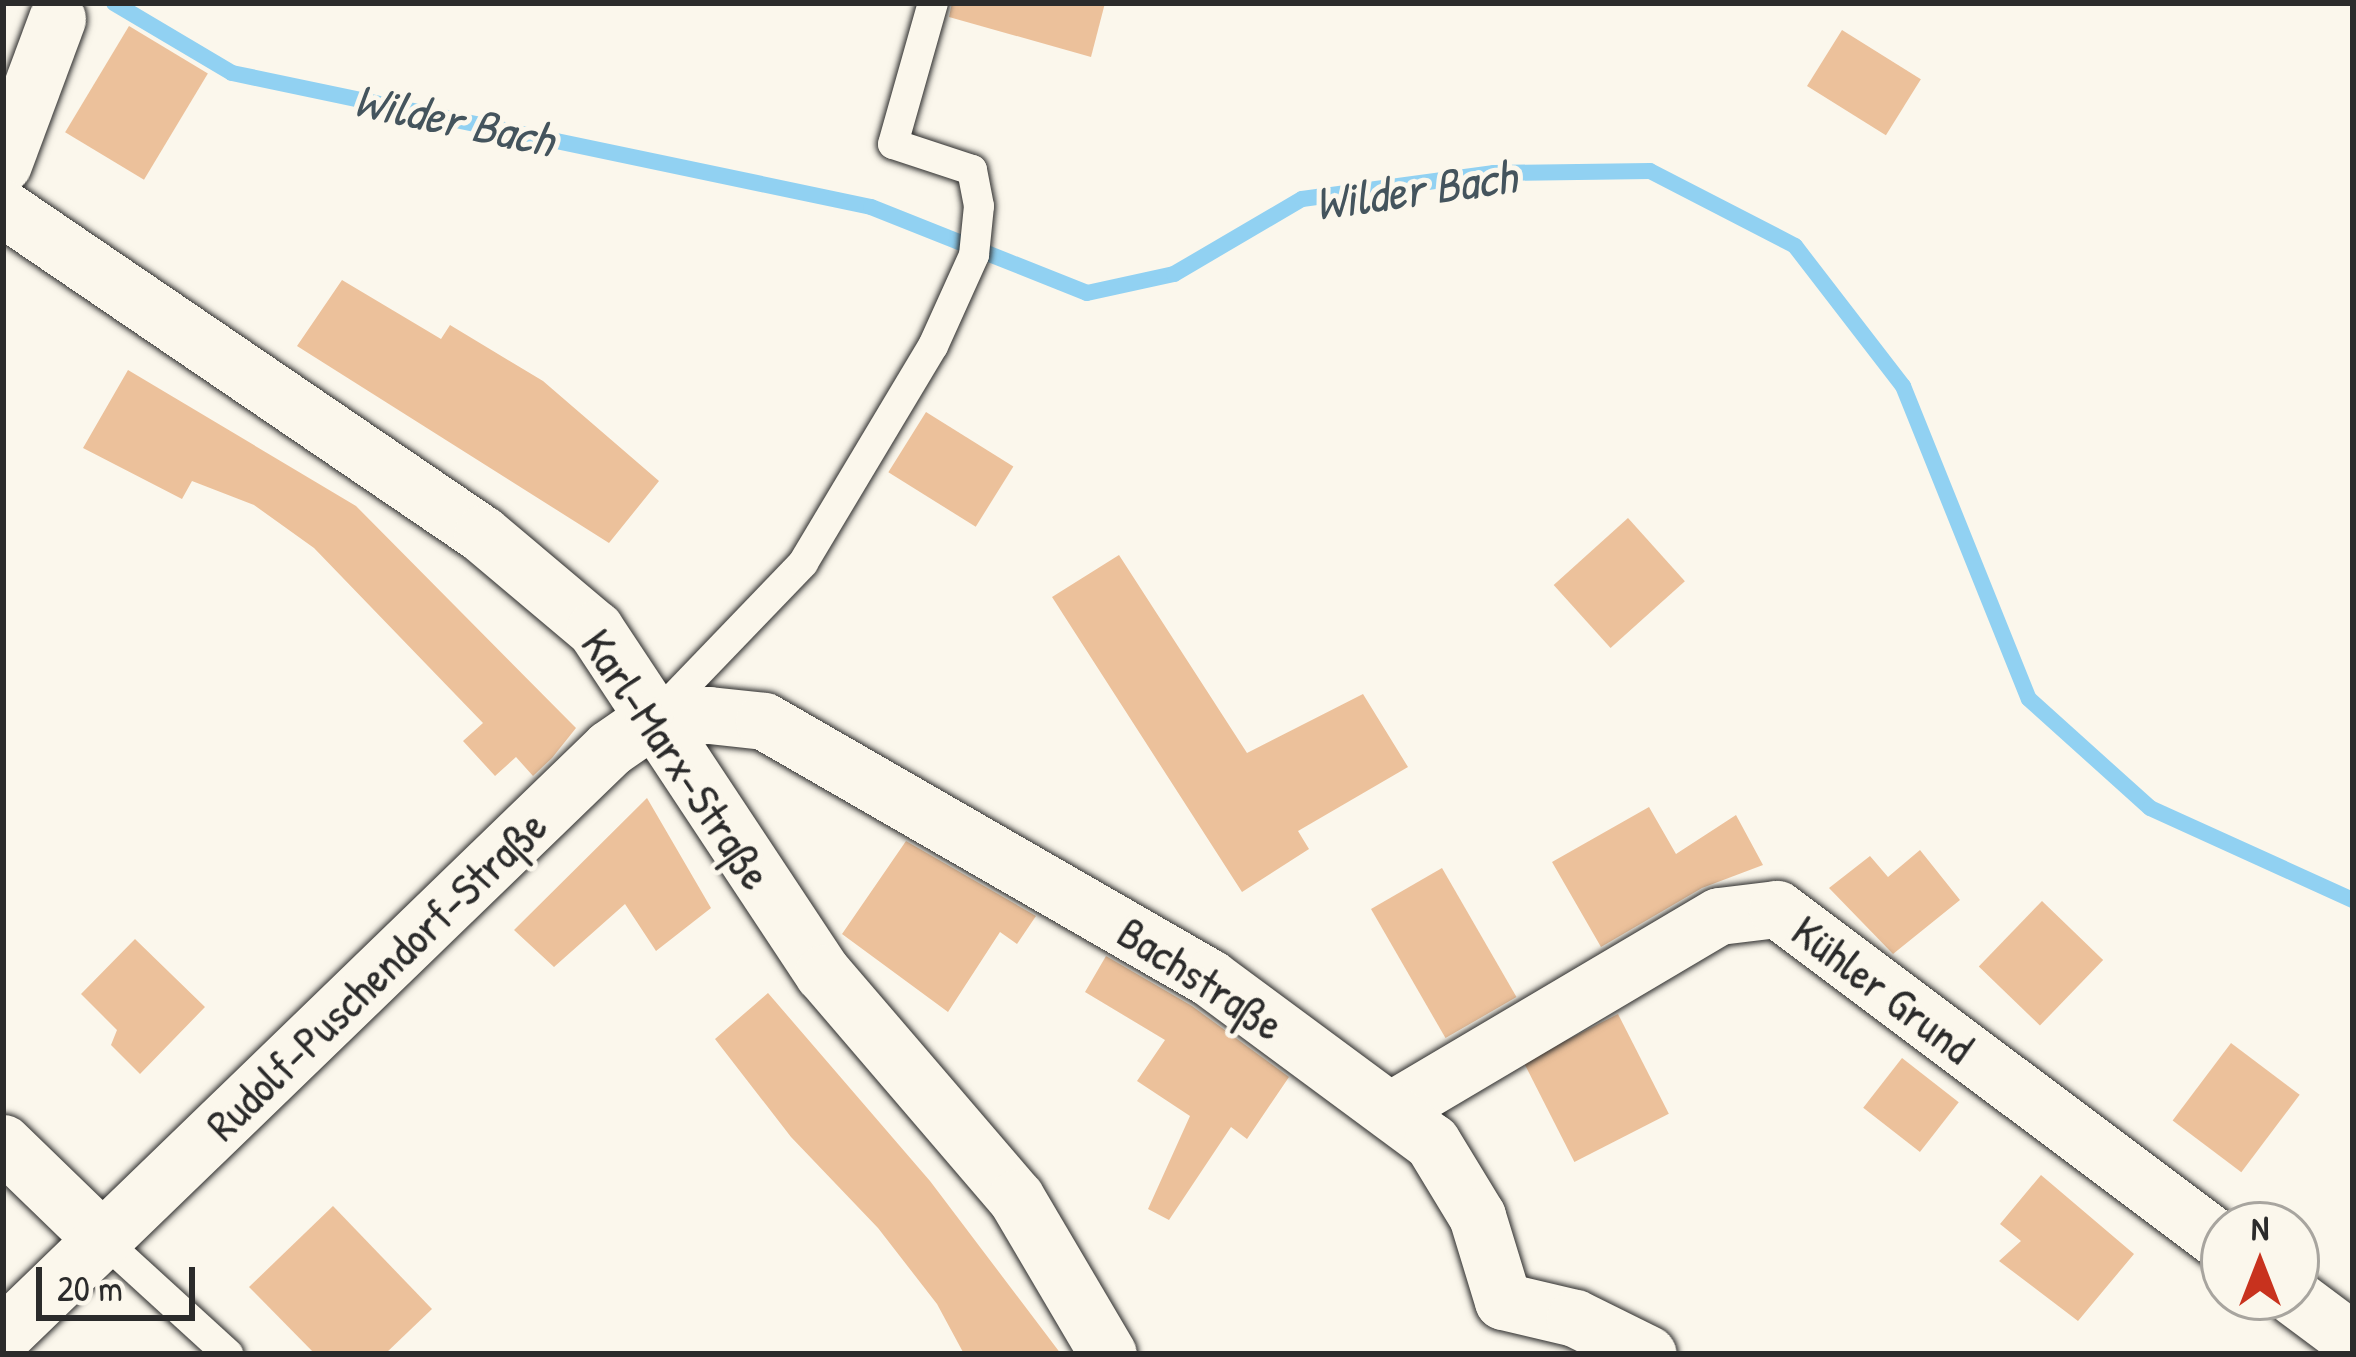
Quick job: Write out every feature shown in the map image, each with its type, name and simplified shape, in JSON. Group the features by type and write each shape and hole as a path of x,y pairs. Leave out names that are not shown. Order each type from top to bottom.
{"street":[{"path":"3,164 57,19"},
{"name":"Karl-Marx-Straße","path":"3,208 544,580 595,629 823,973 1016,1198 1108,1354"},
{"name":"Bachstraße","path":"655,717 764,721 1210,978 1394,1108 1432,1142 1477,1216 1503,1301 1575,1318 1648,1354"},
{"name":"Rudolf-Puschendorf-Straße","path":"3,1335 610,748 655,717"},
{"name":"Kühler Grund","path":"1394,1108 1720,916 1777,909 2200,1226"},
{"path":"3,1143 102,1240"},
{"path":"2320,1316 2353,1341"}],"lane":[{"path":"655,717 803,563 933,346 974,255 979,206 972,170 893,144 933,3"},
{"path":"102,1240 228,1354"}],"building":[{"path":"952,3 1105,3 1091,57 949,17"},
{"path":"129,26 208,73 144,180 65,132"},
{"path":"1842,30 1921,79 1886,135 1807,86"},
{"path":"342,280 441,339 450,325 543,381 659,481 609,543 297,346"},
{"path":"128,370 356,506 576,728 552,758 533,776 516,757 495,776 463,741 483,723 314,548 254,505 192,481 182,499 83,448"},
{"path":"926,412 1013,467 976,527 888,472"},
{"path":"1628,518 1685,581 1611,648 1554,585"},
{"path":"1119,555 1247,753 1363,694 1408,767 1298,831 1309,849 1242,892 1052,597"},
{"path":"647,798 711,908 656,951 625,904 554,967 514,930"},
{"path":"1649,807 1676,854 1736,815 1763,865 1702,888 1601,947 1552,862"},
{"path":"906,841 1036,916 1017,944 1000,932 948,1012 842,934"},
{"path":"1920,850 1960,900 1893,954 1829,888 1870,856 1888,877"},
{"path":"1442,868 1517,997 1445,1038 1371,909"},
{"path":"2042,901 2103,960 2040,1026 1979,966"},
{"path":"135,939 205,1007 140,1074 111,1045 117,1030 81,994"},
{"path":"1106,956 1192,1006 1289,1077 1247,1139 1231,1127 1169,1220 1148,1209 1190,1116 1137,1081 1165,1040 1085,992"},
{"path":"768,993 930,1181 1061,1354 964,1354 937,1304 878,1228 791,1137 715,1039"},
{"path":"1618,1014 1669,1114 1574,1162 1524,1062"},
{"path":"2231,1043 2300,1095 2241,1172 2173,1120"},
{"path":"1902,1058 1959,1102 1920,1152 1863,1108"},
{"path":"2041,1175 2134,1254 2078,1321 1999,1261 2021,1241 2000,1224"},
{"path":"333,1206 432,1309 385,1354 315,1354 249,1287"}],"waterway":[{"name":"Wilder Bach","path":"114,3 232,73 871,207 1087,293 1174,274 1302,199 1494,173 1650,171 1795,246 1903,386 2029,699 2150,808 2353,900"}]}
